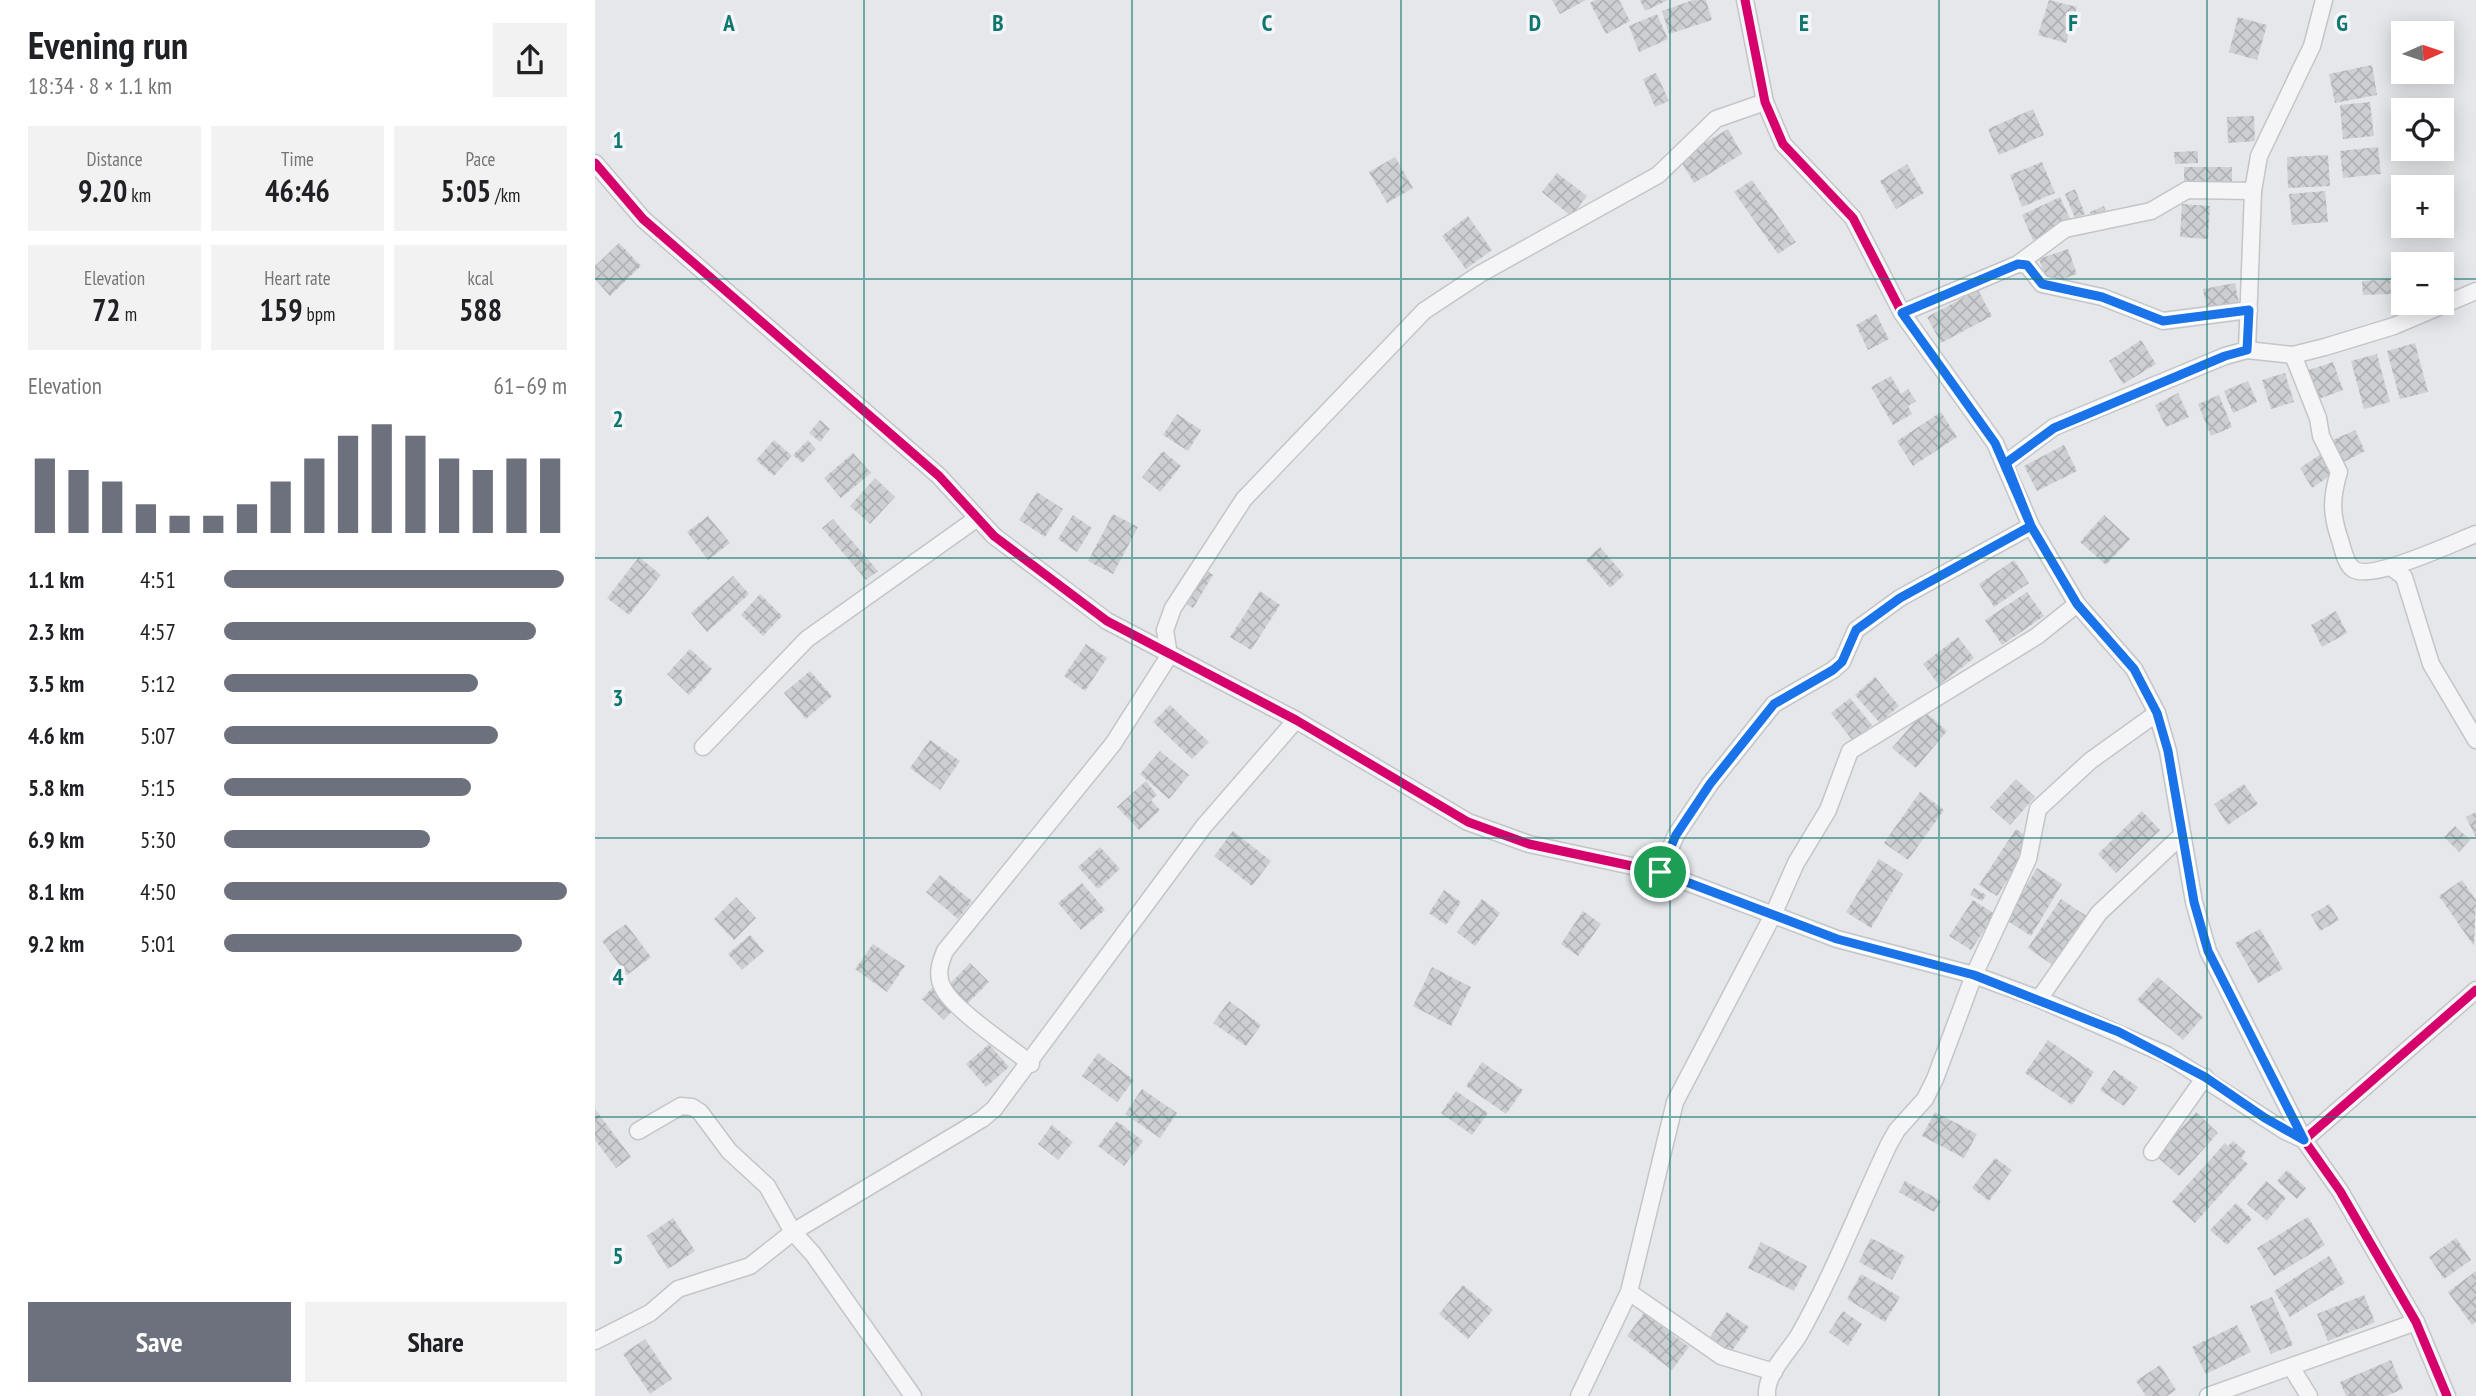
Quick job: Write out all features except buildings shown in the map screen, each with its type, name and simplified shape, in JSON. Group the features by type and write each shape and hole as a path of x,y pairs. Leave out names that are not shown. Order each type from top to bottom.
{"street":[{"path":"1745,0 1765,102 1783,144 1853,218 1902,313 2006,463 2031,526 2077,604 2134,669 2157,713 2168,751 2194,902 2208,951 2304,1140 2347,1203 2416,1322 2447,1396"},
{"path":"2247,350 2253,191 2259,156 2312,46 2324,0"},
{"path":"1031,1063 956,1004 943,988 938,968 945,951 1113,744 1169,656 1165,630 1173,608 1244,499 1424,311 1479,274 1658,175 1716,120 1765,102"},
{"path":"595,163 643,219 939,476 976,519 1029,565 1107,621 1169,656 1296,720 1468,822 1529,844 1660,872 1871,950 1974,975 2039,999 2119,1032 2205,1077 2265,1118 2304,1140"},
{"path":"1902,313 2018,264 2066,229 2151,211 2162,207 2181,191 2253,191"},
{"path":"2018,264 2027,265 2042,284 2102,297 2163,321 2249,310"},
{"path":"2006,463 2054,428 2225,356 2247,350 2293,355 2394,326 2476,291"},
{"path":"2293,355 2318,418 2321,436 2339,472 2331,499 2348,563 2361,572 2391,567 2476,534"},
{"path":"703,747 807,639 976,519"},
{"path":"1660,872 1676,835 1710,784 1774,704 1833,670 1842,662 1856,630 1900,598 2031,526"},
{"path":"2391,567 2404,577 2431,664 2476,740"},
{"path":"1579,1396 1629,1292 1675,1102 1773,915 1796,863 1828,810 1850,751 2037,636 2077,604"},
{"path":"1767,1396 1766,1389 1774,1372 1800,1333 1897,1130 1926,1098 1974,975 2028,859 2038,809 2090,761 2157,713"},
{"path":"595,1341 650,1313 678,1289 750,1266 793,1232 982,1119 1006,1096 1204,827 1296,720"},
{"path":"2039,999 2099,912 2182,835"},
{"path":"2304,1140 2476,990"},
{"path":"2152,1152 2205,1077"},
{"path":"638,1131 681,1106 692,1107 700,1112 729,1151 758,1175 793,1232 813,1254 913,1396"},
{"path":"1629,1292 1721,1356 1774,1372"},
{"path":"2208,1396 2416,1322"},
{"path":"2291,1367 2309,1396"}],"cycle path":[{"path":"1745,0 1765,102 1783,144 1853,218 1902,313 1995,443 2031,526 2077,604 2134,669 2157,713 2168,751 2194,902 2208,951 2304,1140 2476,990"},
{"path":"595,163 643,219 939,476 994,536 1107,621 1296,720 1468,822 1529,844 1660,872 1837,939 1974,975 2039,999 2167,1055 2285,1131 2304,1140 2340,1191 2416,1322 2447,1396"}],"route":[{"path":"1660,872 1676,835 1710,784 1774,704 1833,670 1842,662 1856,630 1900,598 2031,526 2006,463 2054,428 2225,356 2247,350 2249,310 2174,322 2163,321 2102,297 2042,284 2027,265 2018,264 1902,313 1995,443 2006,463 2031,526 2077,604 2134,669 2157,713 2168,751 2194,902 2208,951 2304,1140 2285,1131 2205,1077 2119,1032 1974,975 1837,939 1660,872"}]}
